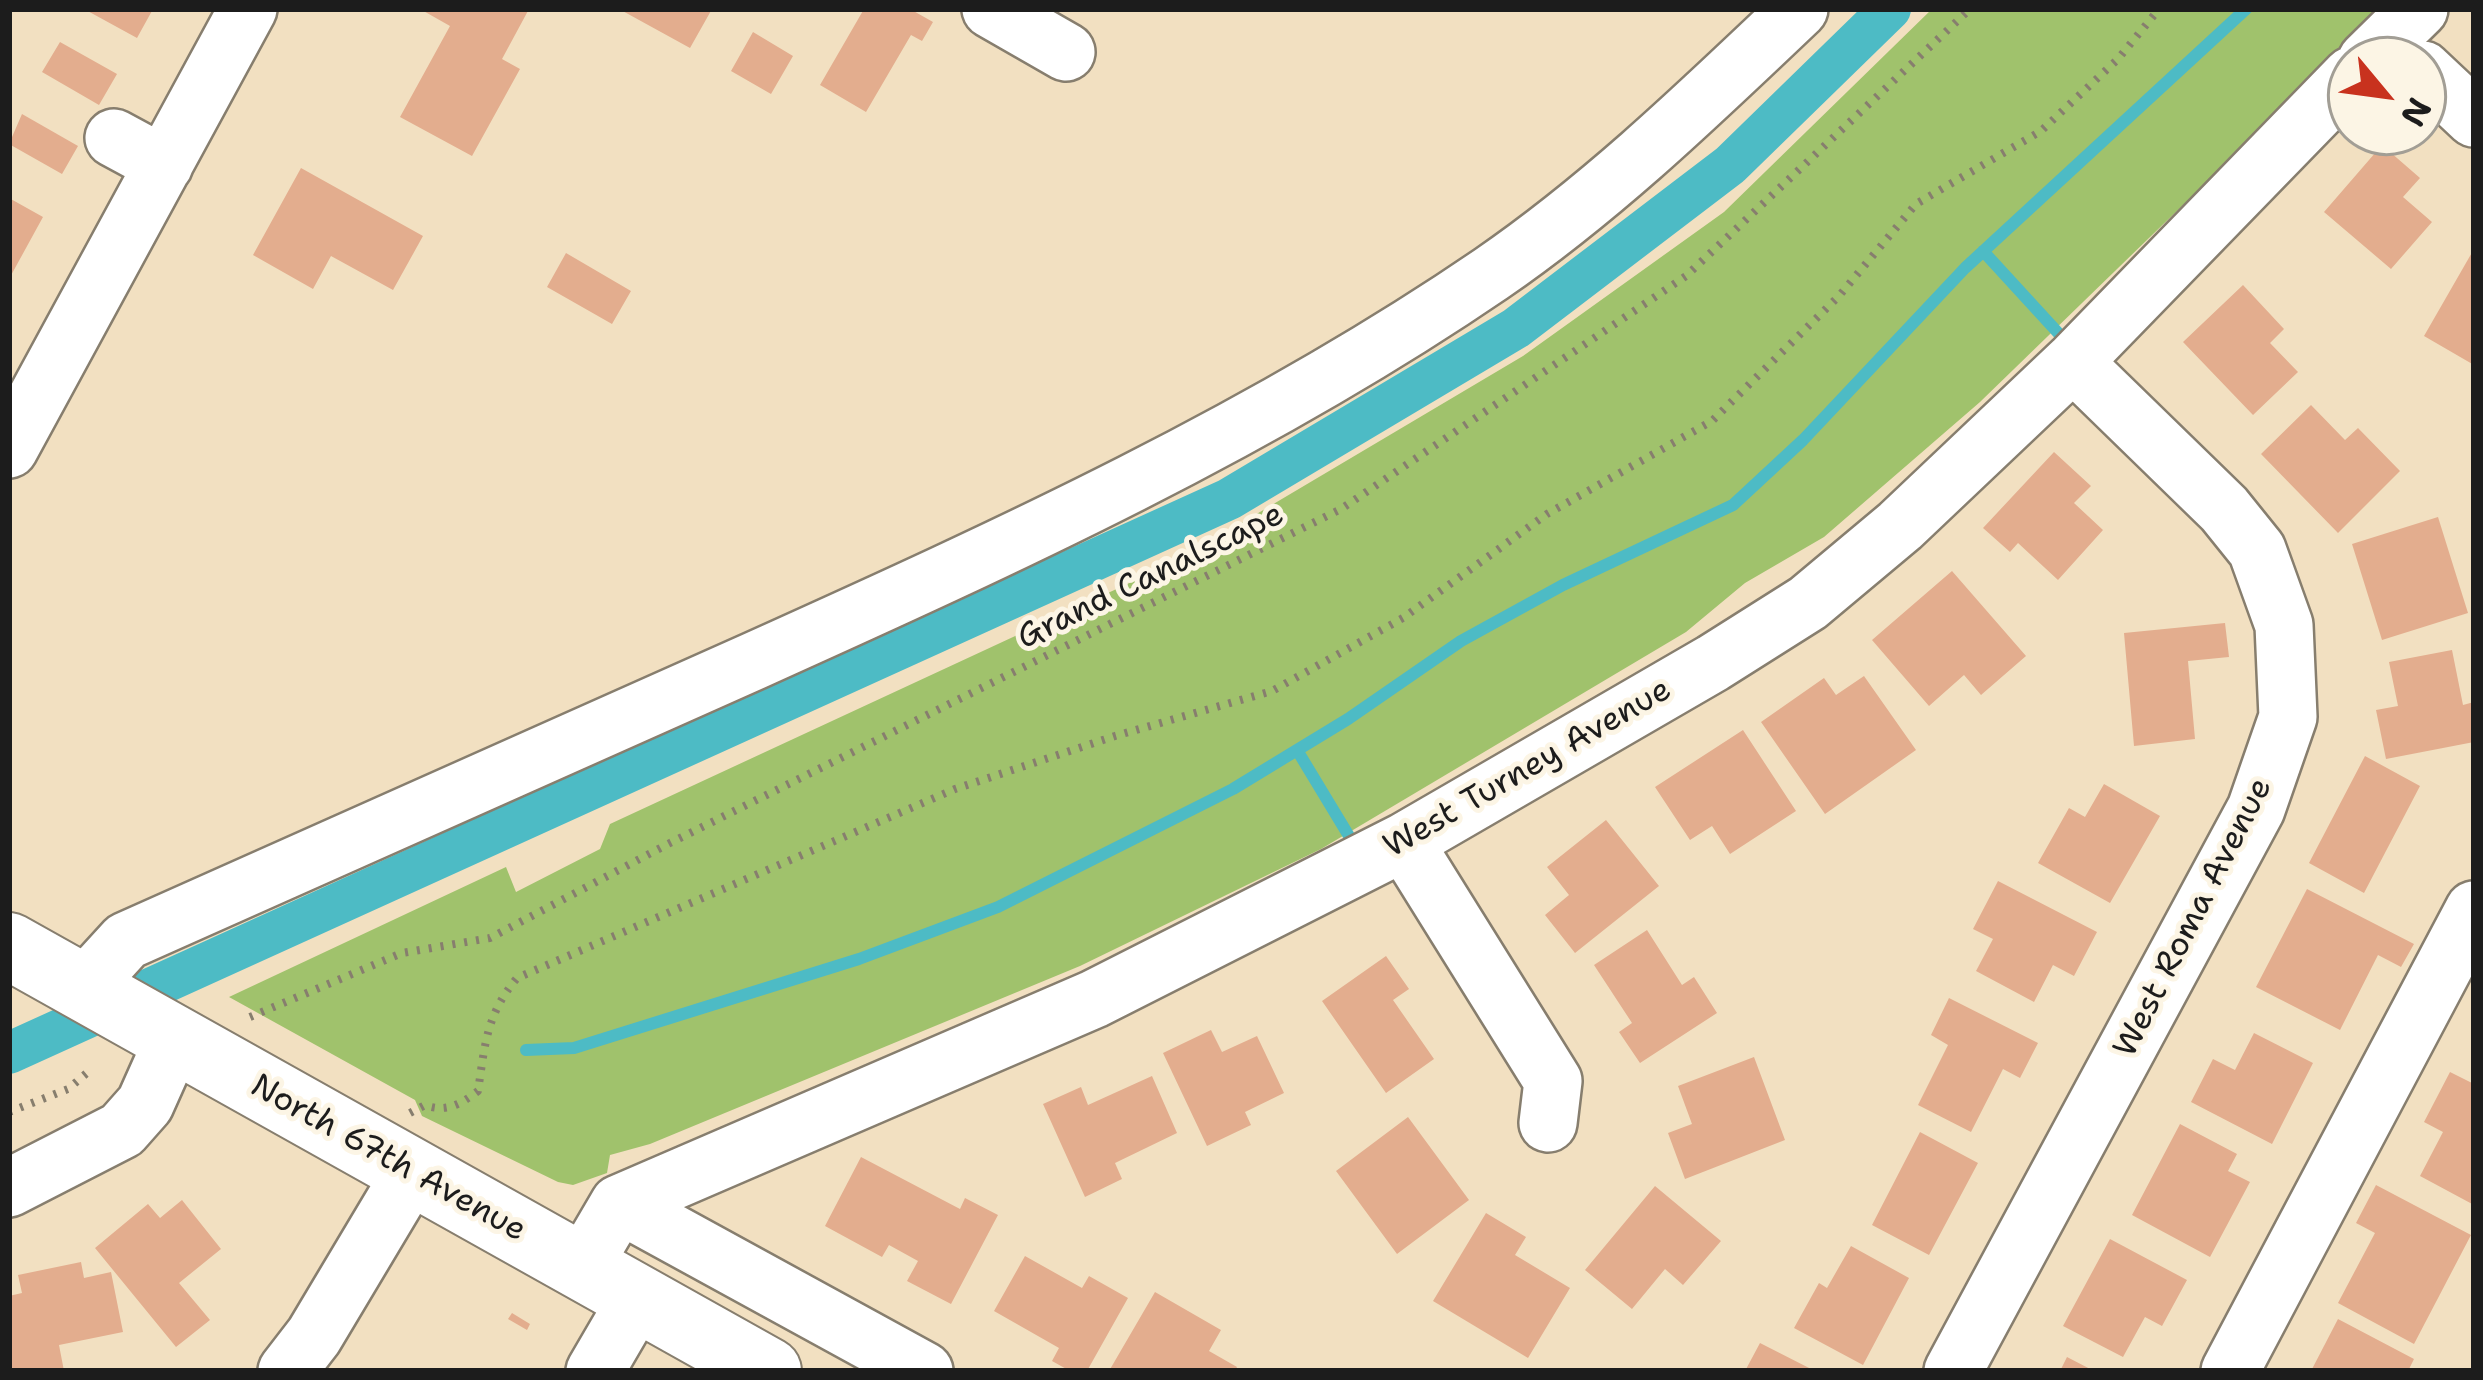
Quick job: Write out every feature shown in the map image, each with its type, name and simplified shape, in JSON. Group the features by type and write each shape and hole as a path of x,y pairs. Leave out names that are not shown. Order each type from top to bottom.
{"main road":[{"name":"North 67th Avenue","path":"9,946 768,1371"}],"street":[{"path":"9,449 248,9"},
{"path":"991,9 1066,52"},
{"path":"80,986 126,941 978,561 1167,466 1338,372 1493,272 1641,159 1799,9"},
{"path":"2447,96 2474,118"},
{"name":"West Turney Avenue","path":"619,1204 1094,999 1404,842 1808,603 1900,526 2327,116"},
{"path":"114,138 164,165"},
{"name":"West Roma Avenue","path":"1953,1371 2256,809 2288,717 2284,625 2257,550 2224,509 2073,362"},
{"path":"1404,842 1553,1081 1548,1123"},
{"path":"2230,1371 2474,910"},
{"path":"9,1188 122,1130 145,1104 174,1039"},
{"path":"286,1371 314,1336 396,1163"},
{"path":"595,1371 619,1204 924,1371"}],"path":[{"name":"Grand Canalscape","path":"250,1017 402,953 490,938 668,844 1341,509 1686,276 1970,9"},
{"path":"396,1163 412,1110 461,1104 478,1091 488,1028 497,1002 517,978 955,789 1272,691 1402,619 1546,514 1712,421 1839,296 1916,204 2041,131 2118,59 2158,9"},
{"path":"9,1112 68,1089 88,1072"}],"green space":[{"path":"1932,9 2385,9 2357,36 2327,36 2327,65 1980,402 1824,537 1745,583 1686,632 1321,849 1080,966 650,1144 610,1155 607,1173 573,1185 422,1116 415,1100 229,997 506,867 516,892 600,849 610,824 1179,560 1523,356 1724,212"}],"building":[{"path":"84,9 153,9 137,38"},
{"path":"420,9 529,9 502,59 520,69 472,156 400,117 450,26"},
{"path":"619,9 712,9 690,48"},
{"path":"864,9 910,9 933,22 922,41 911,35 866,112 820,85"},
{"path":"753,32 793,56 771,94 731,71"},
{"path":"60,42 117,74 99,105 42,72"},
{"path":"22,114 78,146 62,174 9,144"},
{"path":"2372,156 2395,156 2420,178 2403,197 2432,222 2391,269 2324,212"},
{"path":"301,168 423,236 393,290 331,256 313,289 253,255"},
{"path":"9,198 43,217 9,279"},
{"path":"2474,249 2474,365 2424,336"},
{"path":"566,253 631,291 612,324 547,287"},
{"path":"2243,285 2284,329 2270,343 2298,372 2253,415 2183,342"},
{"path":"2311,405 2345,440 2358,428 2400,471 2338,533 2261,454"},
{"path":"2054,452 2091,486 2074,503 2103,530 2058,580 2018,543 2010,552 1983,528"},
{"path":"2438,517 2468,613 2382,640 2352,544"},
{"path":"1952,571 2026,656 1981,695 1964,675 1929,706 1872,640"},
{"path":"2225,623 2229,657 2188,661 2195,739 2134,746 2124,633"},
{"path":"2452,650 2463,705 2474,702 2474,742 2386,759 2376,710 2398,706 2389,662"},
{"path":"1864,676 1916,750 1825,814 1761,722 1824,678 1836,695"},
{"path":"1743,730 1796,811 1730,854 1712,826 1690,840 1655,787"},
{"path":"2365,756 2420,786 2364,893 2309,863"},
{"path":"2104,784 2160,816 2110,903 2038,863 2069,808 2085,817"},
{"path":"1606,820 1659,886 1575,953 1545,915 1569,895 1547,867"},
{"path":"1998,881 2097,932 2074,976 2053,965 2034,1002 1976,971 1993,939 1973,929"},
{"path":"2307,889 2414,944 2401,967 2378,955 2340,1030 2256,987"},
{"path":"1647,930 1682,985 1694,977 1717,1013 1640,1063 1619,1032 1632,1023 1594,965"},
{"path":"1386,956 1409,989 1393,1000 1434,1059 1386,1093 1322,1001"},
{"path":"1949,998 2038,1043 2020,1078 2003,1069 1971,1132 1918,1105 1948,1045 1931,1035"},
{"path":"1211,1030 1222,1052 1257,1036 1284,1093 1245,1112 1251,1125 1207,1146 1163,1053"},
{"path":"2254,1033 2313,1063 2272,1144 2191,1102 2213,1059 2235,1070"},
{"path":"1754,1057 1785,1140 1685,1179 1668,1133 1692,1124 1678,1086"},
{"path":"2450,1072 2474,1084 2474,1205 2420,1176 2443,1132 2424,1122"},
{"path":"1152,1076 1177,1133 1115,1163 1122,1179 1085,1197 1043,1104 1081,1087 1088,1105"},
{"path":"1408,1117 1469,1200 1397,1254 1336,1171"},
{"path":"2180,1124 2237,1154 2228,1171 2250,1182 2210,1257 2132,1215"},
{"path":"1920,1132 1978,1163 1929,1255 1872,1225"},
{"path":"861,1157 960,1209 965,1198 998,1215 951,1304 907,1281 918,1261 889,1245 882,1257 825,1226"},
{"path":"2376,1185 2471,1235 2414,1344 2338,1303 2375,1233 2356,1223"},
{"path":"1655,1186 1721,1241 1683,1285 1665,1269 1632,1309 1585,1270"},
{"path":"182,1200 221,1249 179,1283 210,1320 176,1347 95,1248 148,1204 160,1218"},
{"path":"1486,1213 1526,1237 1515,1255 1570,1288 1528,1358 1433,1301"},
{"path":"2110,1239 2187,1280 2162,1326 2145,1317 2123,1357 2063,1326"},
{"path":"1851,1246 1909,1278 1863,1365 1794,1328 1819,1283 1827,1288"},
{"path":"1025,1256 1082,1288 1089,1276 1128,1298 1087,1371 1070,1371 1052,1361 1059,1348 994,1311"},
{"path":"81,1262 84,1278 111,1272 123,1332 59,1345 64,1371 9,1371 9,1296 22,1293 18,1275"},
{"path":"1155,1292 1221,1330 1209,1351 1237,1367 1235,1371 1109,1371"},
{"path":"512,1313 530,1324 527,1330 508,1319"},
{"path":"2338,1319 2414,1359 2408,1371 2311,1371"},
{"path":"1760,1343 1815,1371 1745,1371"},
{"path":"2067,1357 2094,1371 2060,1371"}],"waterway":[{"path":"9,1053 1229,499 1516,328 1730,165 1890,9"},
{"path":"526,1050 574,1048 859,959 998,907 1233,789 1348,719 1461,641 1563,585 1733,505 1803,440 1965,268 2246,9"},
{"path":"1983,251 2061,336"},
{"path":"1297,750 1355,846"}]}
